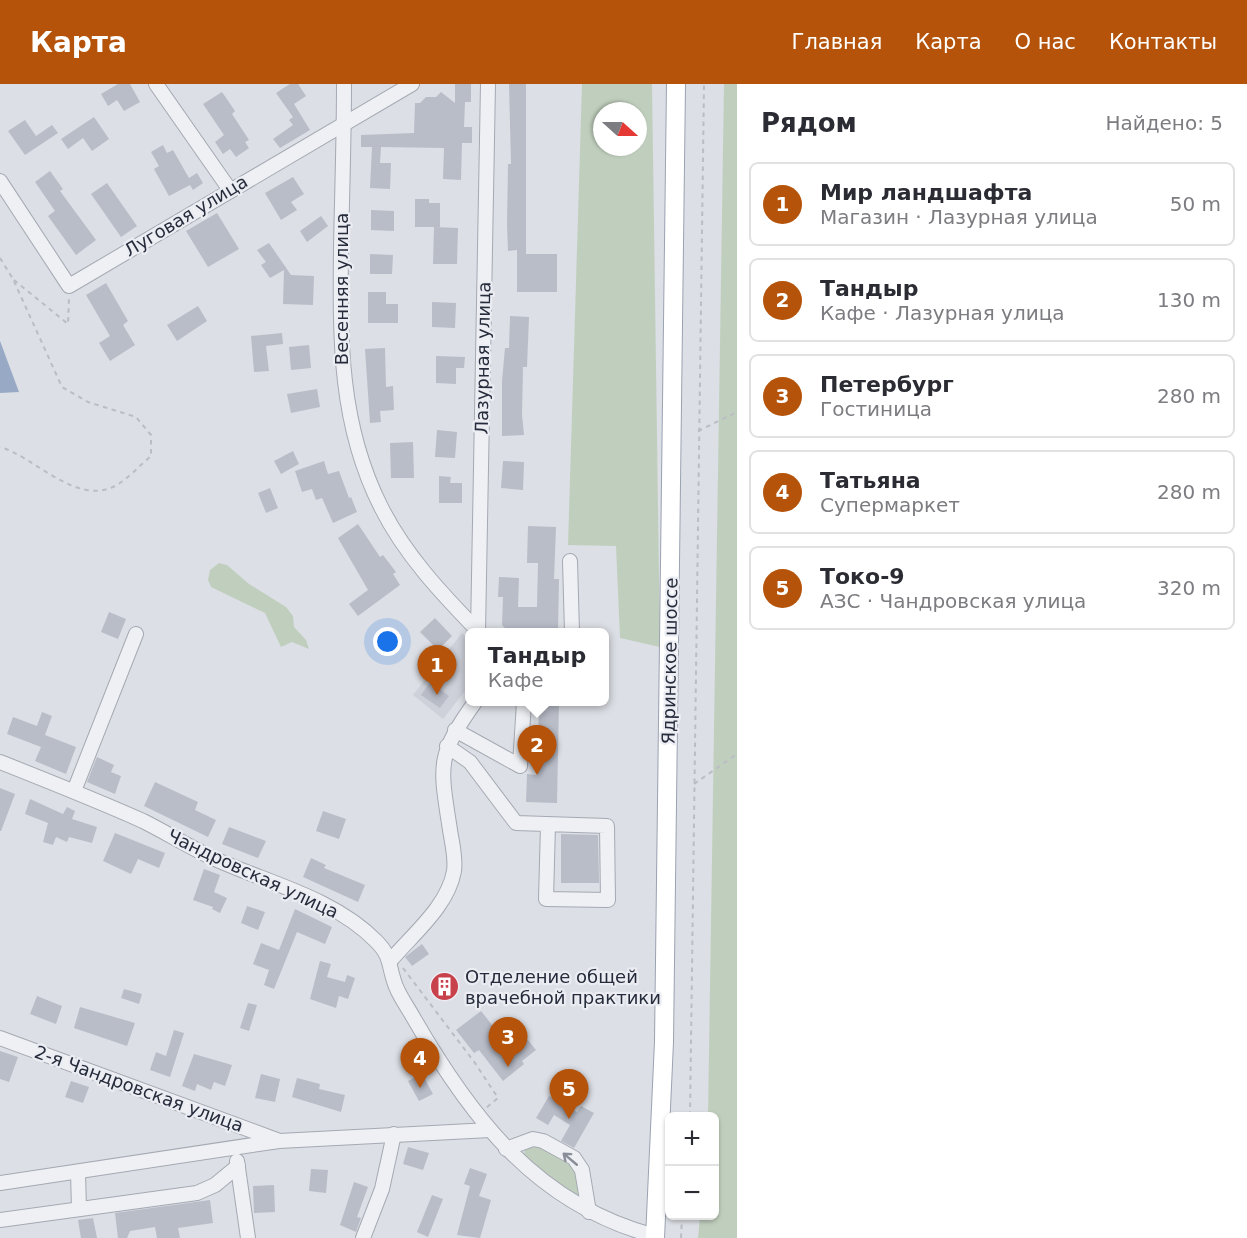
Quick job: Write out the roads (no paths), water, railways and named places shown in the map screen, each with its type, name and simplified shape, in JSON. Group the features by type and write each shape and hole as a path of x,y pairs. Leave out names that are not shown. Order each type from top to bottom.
{"main road":[{"name":"Ядринское шоссе","path":"655,1237 664,1030 676,84"}],"street":[{"path":"156,84 230,190"},
{"name":"Весенняя улица","path":"344,84 340,338 344,388 352,433 363,469 382,509 429,581 474,628"},
{"name":"Луговая улица","path":"0,181 69,286 412,84"},
{"name":"Лазурная улица","path":"478,628 488,84"},
{"path":"570,561 572,628"},
{"path":"74,790 136,634"},
{"path":"391,960 442,900 454,870 442,763 455,730 471,706"},
{"path":"455,730 520,766 524,706"},
{"path":"447,747 470,762 516,823 607,826 608,900 546,899 548,825"},
{"name":"Чандровская улица","path":"0,762 74,790 214,858 327,906 363,930 391,960 394,982 426,1040 506,1149 544,1183 589,1212 631,1230 655,1237"},
{"name":"2-я Чандровская улица","path":"0,1038 279,1141"},
{"name":"2-я Чандровская улица","path":"0,1183 279,1141 490,1130"},
{"path":"363,1238 382,1189 394,1134"},
{"path":"506,1149 533,1139 543,1141 574,1158 582,1170 589,1212"},
{"path":"235,1147 248,1238"},
{"path":"0,1220 197,1193 215,1185 238,1166"},
{"path":"78,1173 79,1208"}],"water":[{"path":"0,341 19,392 0,393"}],"place":[{"name":"Мир ландшафта","path":"437,695"},
{"name":"Тандыр","path":"537,775"},
{"name":"Отделение общей врачебной практики","path":"444,987"},
{"name":"Петербург","path":"508,1067"},
{"name":"Татьяна","path":"420,1088"},
{"name":"Токо-9","path":"569,1119"}]}
